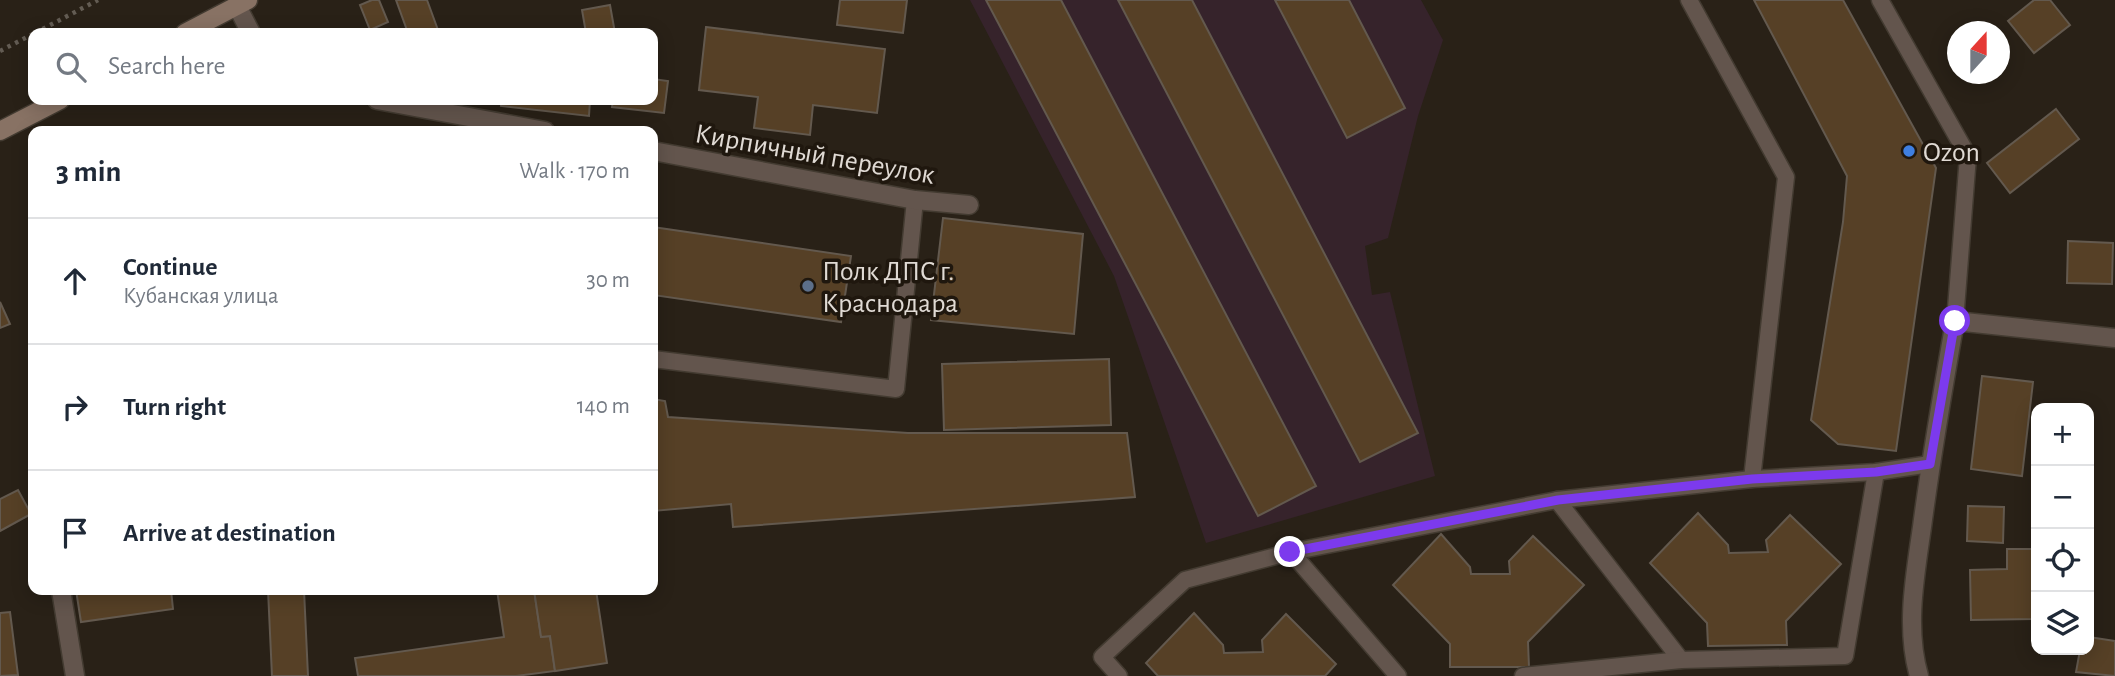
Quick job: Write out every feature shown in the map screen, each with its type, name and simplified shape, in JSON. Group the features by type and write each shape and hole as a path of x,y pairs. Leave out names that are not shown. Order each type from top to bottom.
{"street":[{"path":"195,28 242,3 250,28"},
{"path":"0,131 50,105"},
{"path":"404,105 518,126"},
{"name":"Кирпичный переулок","path":"658,152 915,200 969,205"},
{"path":"1919,676 1914,659 1912,599 1930,464 1955,321 2115,338"},
{"path":"62,595 75,676"}],"lane":[{"path":"1689,0 1786,177 1752,479"},
{"path":"1880,0 1968,156 1955,321"},
{"path":"658,360 896,389 915,200"},
{"path":"1119,676 1102,657 1185,580 1290,552 1558,500 1752,479 1876,472 1930,464"},
{"path":"1523,676 1681,660 1844,656 1876,472"},
{"path":"1558,500 1681,660"},
{"path":"1290,552 1398,676"}],"path":[{"path":"45,28 98,0"},
{"path":"0,51 28,37"}],"shaded area":[{"path":"970,0 1421,0 1443,40 1418,116 1388,238 1365,246 1372,295 1390,292 1435,476 1206,543 1114,276"}],"building":[{"path":"379,0 388,22 369,28 360,5"},
{"path":"396,0 427,0 437,28 406,28"},
{"path":"840,0 907,0 903,33 837,25"},
{"path":"986,0 1061,0 1316,486 1258,516"},
{"path":"1118,0 1192,0 1418,433 1360,462"},
{"path":"1275,0 1349,0 1405,108 1347,138"},
{"path":"1754,0 1843,0 1936,168 1896,451 1838,444 1811,420 1843,222 1847,176"},
{"path":"2034,0 2050,0 2070,25 2034,53 2008,21"},
{"path":"610,5 614,28 585,28 582,10"},
{"path":"706,27 885,49 877,113 813,105 810,135 754,128 758,97 699,90"},
{"path":"658,80 668,81 664,113 612,107 658,105"},
{"path":"501,105 590,105 589,116"},
{"path":"2056,109 2079,139 2010,193 1987,163"},
{"path":"943,218 1083,234 1074,334 931,320"},
{"path":"658,228 851,256 841,322 658,296"},
{"path":"2068,241 2113,243 2112,284 2067,283"},
{"path":"0,302 10,324 0,328"},
{"path":"1109,359 1111,425 944,430 942,364"},
{"path":"1982,376 2033,382 2022,476 1971,469"},
{"path":"658,400 665,401 668,417 908,433 1127,433 1135,497 733,527 731,504 658,511"},
{"path":"18,490 28,508 28,516 0,531 0,499"},
{"path":"1968,506 2004,507 2003,543 1967,541"},
{"path":"1698,513 1728,545 1729,553 1768,552 1766,540 1790,515 1841,564 1786,621 1787,645 1708,646 1707,623 1650,563"},
{"path":"1441,534 1470,567 1471,574 1510,574 1509,561 1533,536 1584,585 1528,642 1529,667 1450,667 1450,644 1393,585"},
{"path":"2007,549 2031,549 2031,619 1971,620 1970,570 2007,569"},
{"path":"77,595 172,595 173,609 81,622"},
{"path":"268,595 304,595 308,676 272,676"},
{"path":"498,595 535,595 541,637 550,636 555,671 516,676 358,676 355,658 504,637"},
{"path":"535,595 597,595 607,663 555,671 550,636 541,637"},
{"path":"10,612 18,675 0,676 0,613"},
{"path":"1194,613 1223,645 1224,653 1263,652 1262,640 1286,614 1336,664 1325,676 1158,676 1146,663"},
{"path":"2094,638 2115,641 2115,676 2076,672 2079,655 2094,655"}],"place":[{"name":"Ozon","path":"1909,151"},
{"name":"Полк ДПС г. Краснодара","path":"808,286"}],"route":[{"path":"1290,552 1558,500 1752,479 1876,472 1930,464 1955,321"}]}
